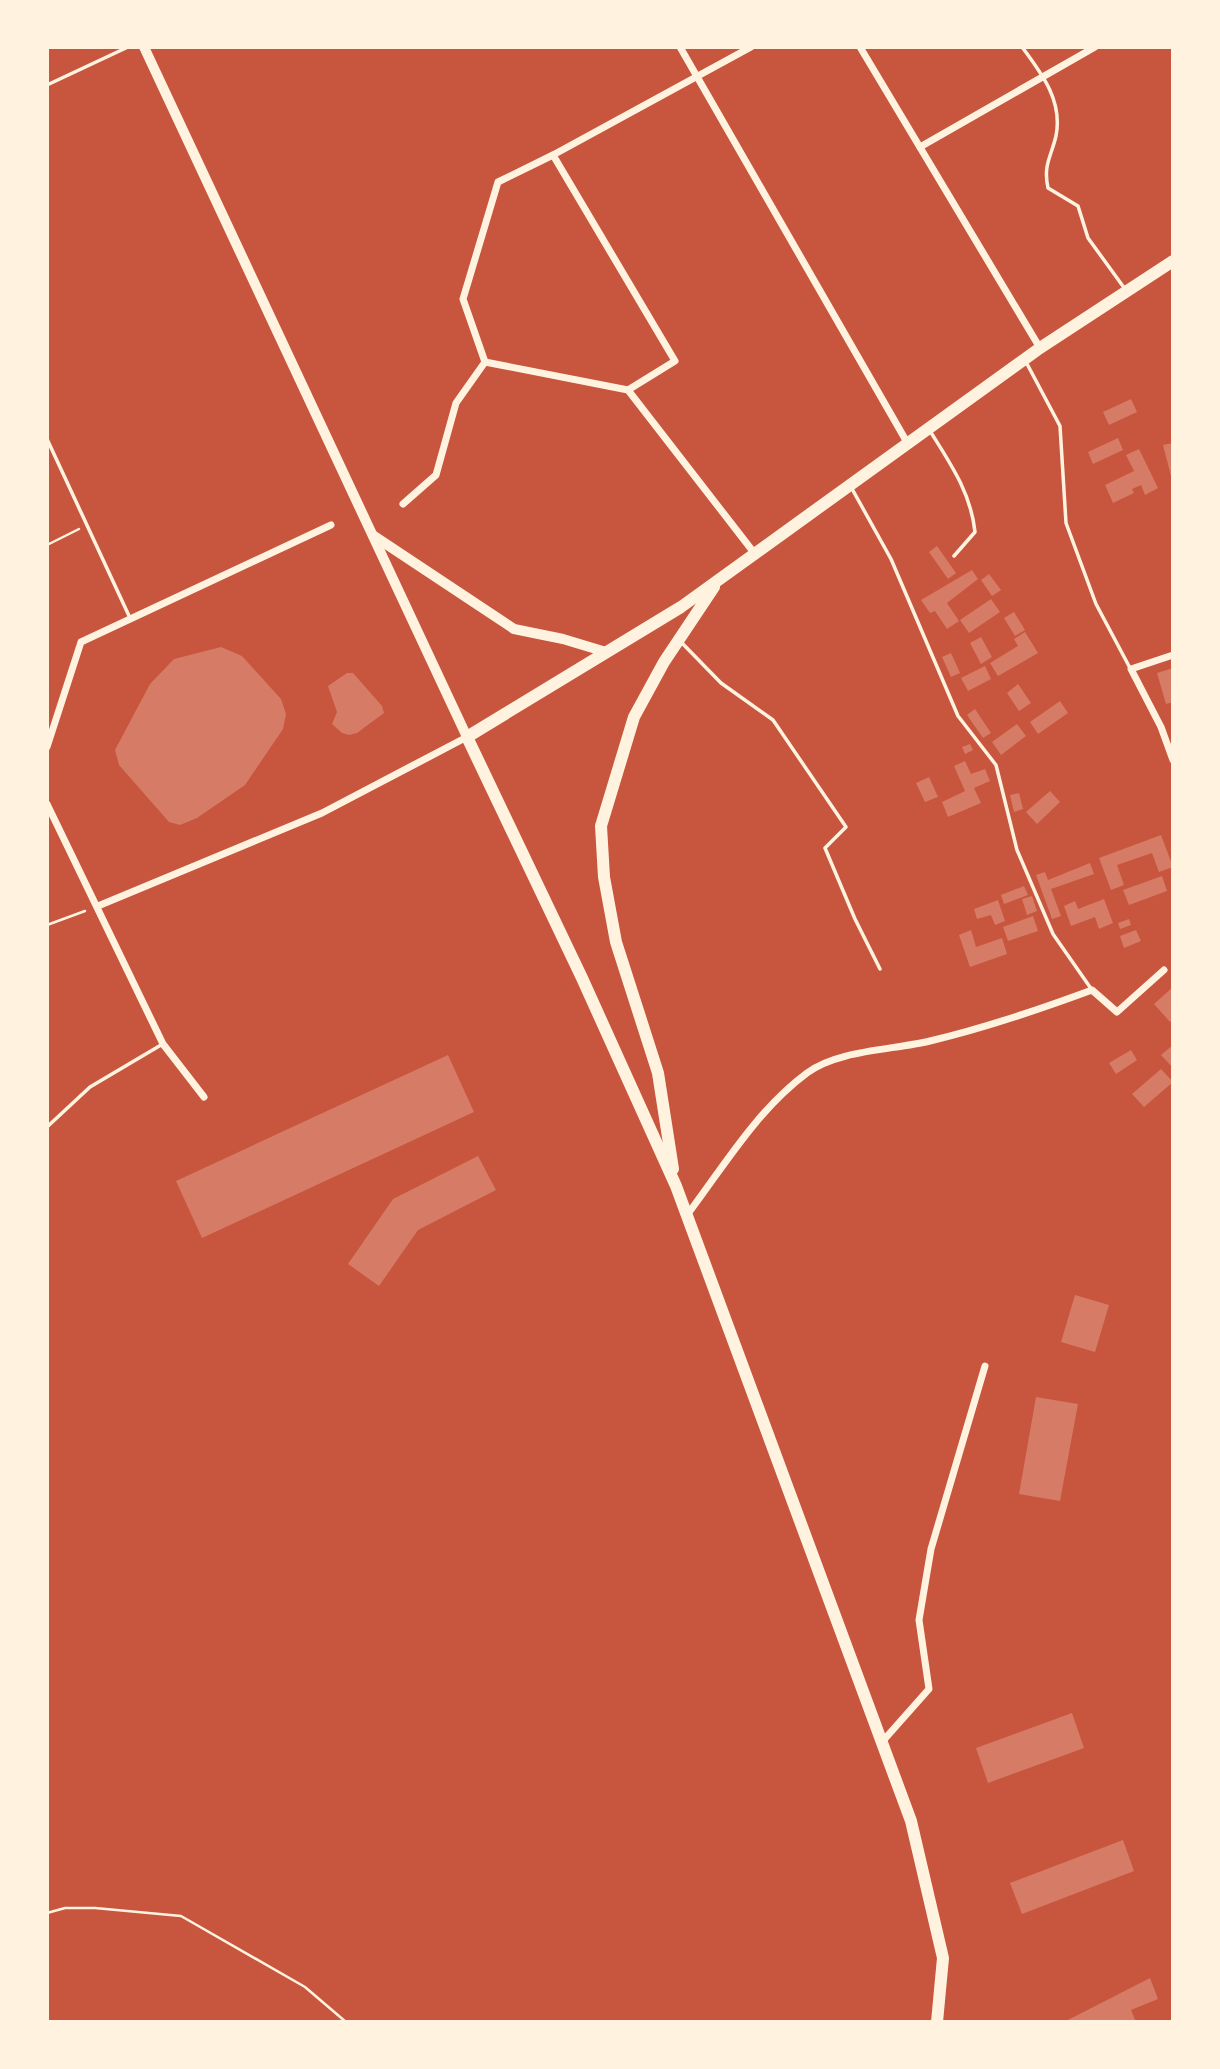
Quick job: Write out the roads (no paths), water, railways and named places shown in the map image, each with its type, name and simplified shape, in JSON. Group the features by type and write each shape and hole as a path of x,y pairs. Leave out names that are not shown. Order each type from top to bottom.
{"main road":[{"path":"144,47 582,978 676,1186 911,1821 943,1958 937,2022"},
{"path":"467,737 718,580 1024,359 1126,289 1173,261"},
{"path":"373,535 514,629 606,652"},
{"path":"676,1186 658,1073 616,942 604,877 601,826 634,717 718,580"}],"street":[{"path":"680,47 908,444"},
{"path":"485,362 463,299 498,182 751,47"},
{"path":"860,47 1040,348"},
{"path":"920,147 1095,47"},
{"path":"552,155 675,361 628,390"},
{"path":"485,362 628,390 755,554"},
{"path":"403,504 436,475 456,403 485,362"},
{"path":"47,747 82,642 331,525"},
{"path":"1173,655 1131,669 1161,727 1173,760"},
{"path":"97,906 322,813 467,737"},
{"path":"47,804 163,1044 204,1097"},
{"path":"687,1216 762,1114 808,1071 852,1055 928,1042 1024,1016 1092,990 1118,1012 1164,970"},
{"path":"882,1742 929,1689 919,1620 931,1549 985,1366"}],"lane":[{"path":"47,85 128,47"},
{"path":"1022,47 1044,77 1058,108 1056,135 1044,171 1048,188 1078,206 1088,238 1126,289"},
{"path":"47,91 52,83"},
{"path":"1024,359 1060,426 1066,523 1096,604 1131,669"},
{"path":"929,429 959,477 973,510 975,532 954,556"},
{"path":"47,439 130,619"},
{"path":"850,486 891,559 958,716 996,765 1017,850 1053,934 1092,990"},
{"path":"679,640 721,683 774,720 846,827 825,848 880,969"},
{"path":"47,1127 90,1087 163,1044"}]}
